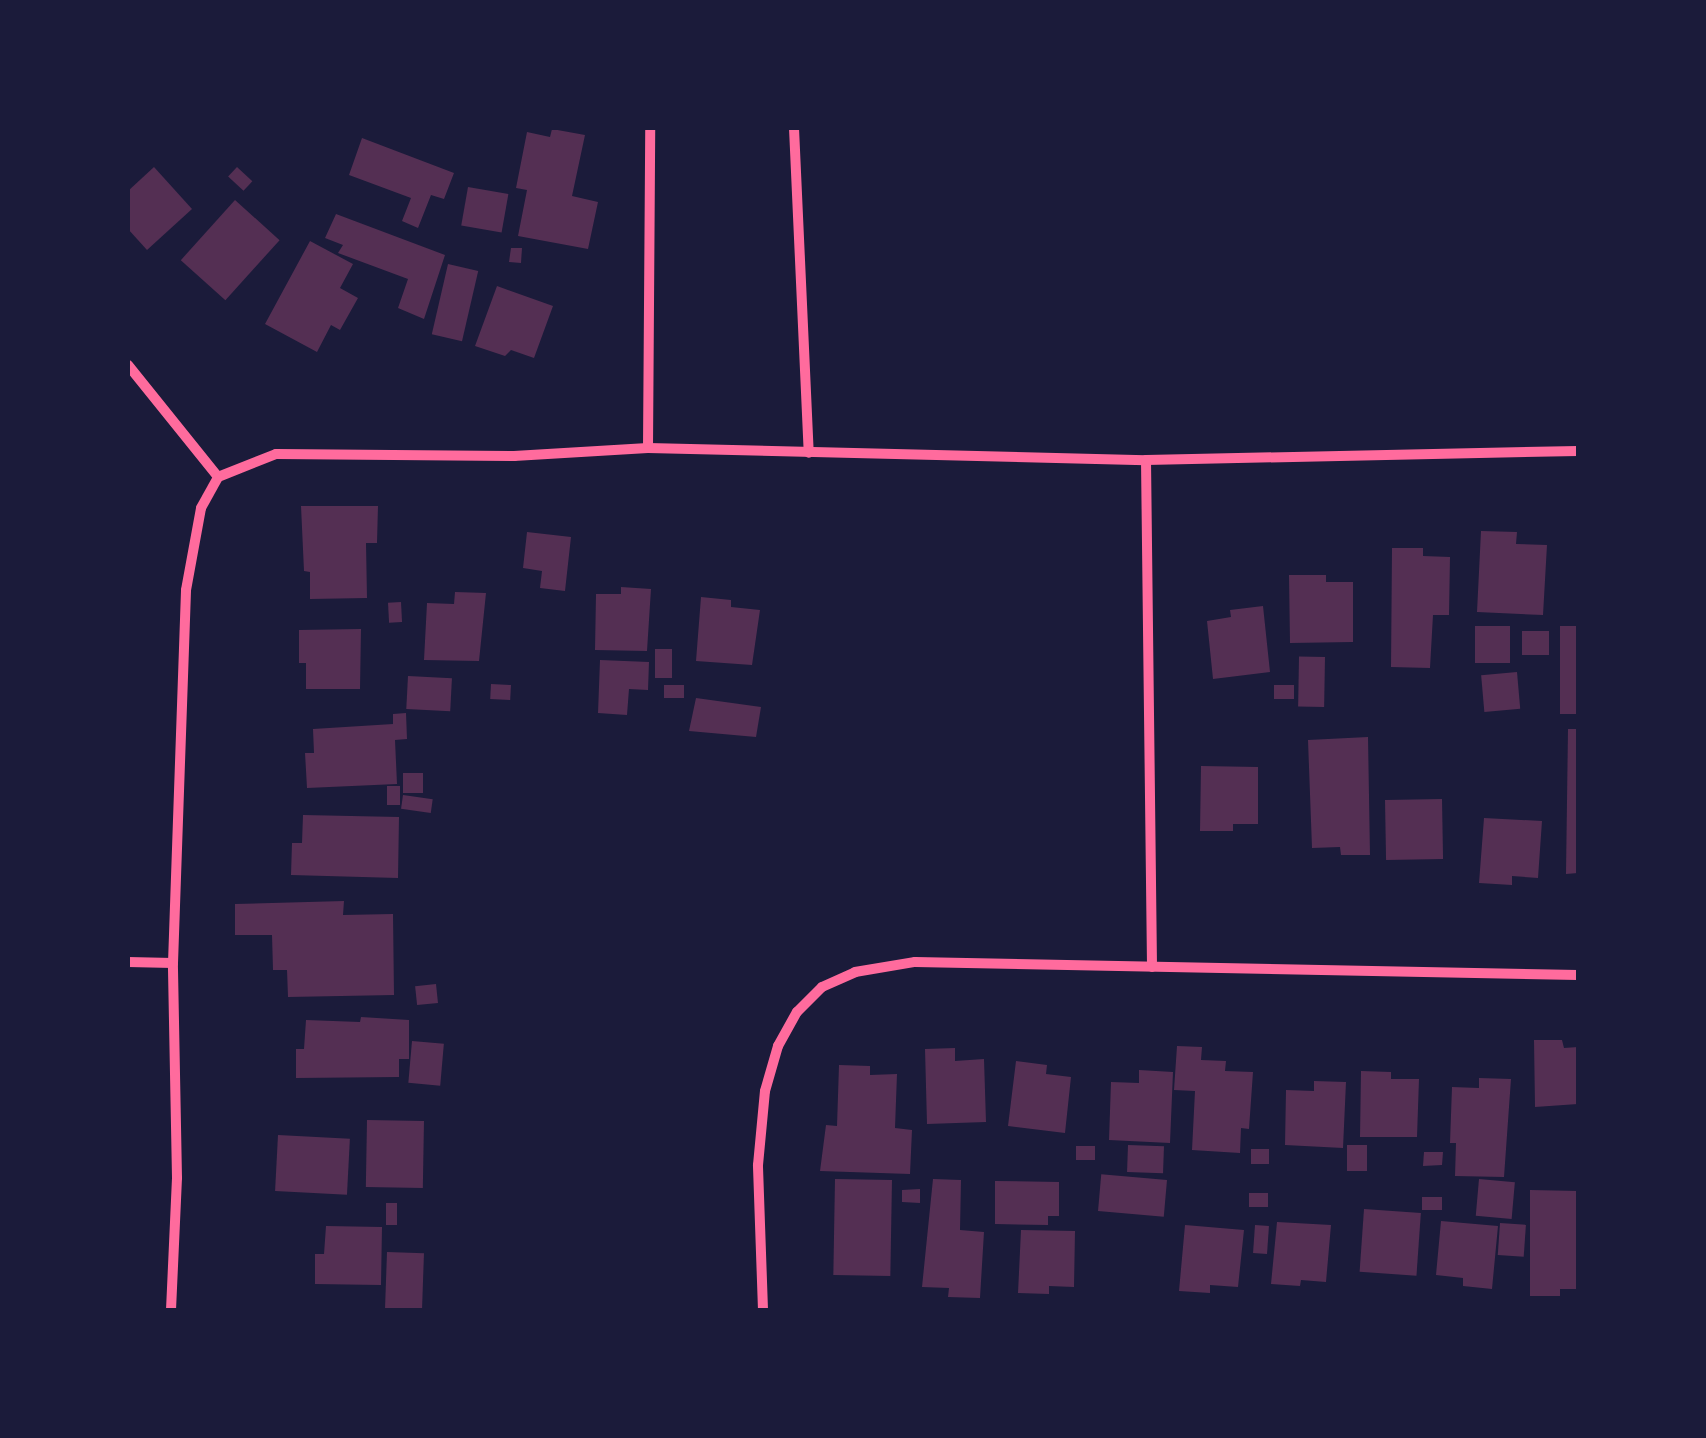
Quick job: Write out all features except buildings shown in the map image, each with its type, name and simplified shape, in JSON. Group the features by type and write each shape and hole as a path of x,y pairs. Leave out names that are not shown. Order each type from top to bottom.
{"street":[{"path":"648,448 650,128"},
{"path":"794,128 809,453"},
{"path":"128,365 218,478"},
{"path":"171,1310 177,1178 173,962 186,590 201,508 218,478 276,454 514,456 648,448 1146,460 1578,451"},
{"path":"1146,460 1152,968"},
{"path":"128,962 173,962"},
{"path":"763,1310 758,1165 765,1091 778,1046 798,1012 822,987 855,972 915,962 1578,975"}]}
